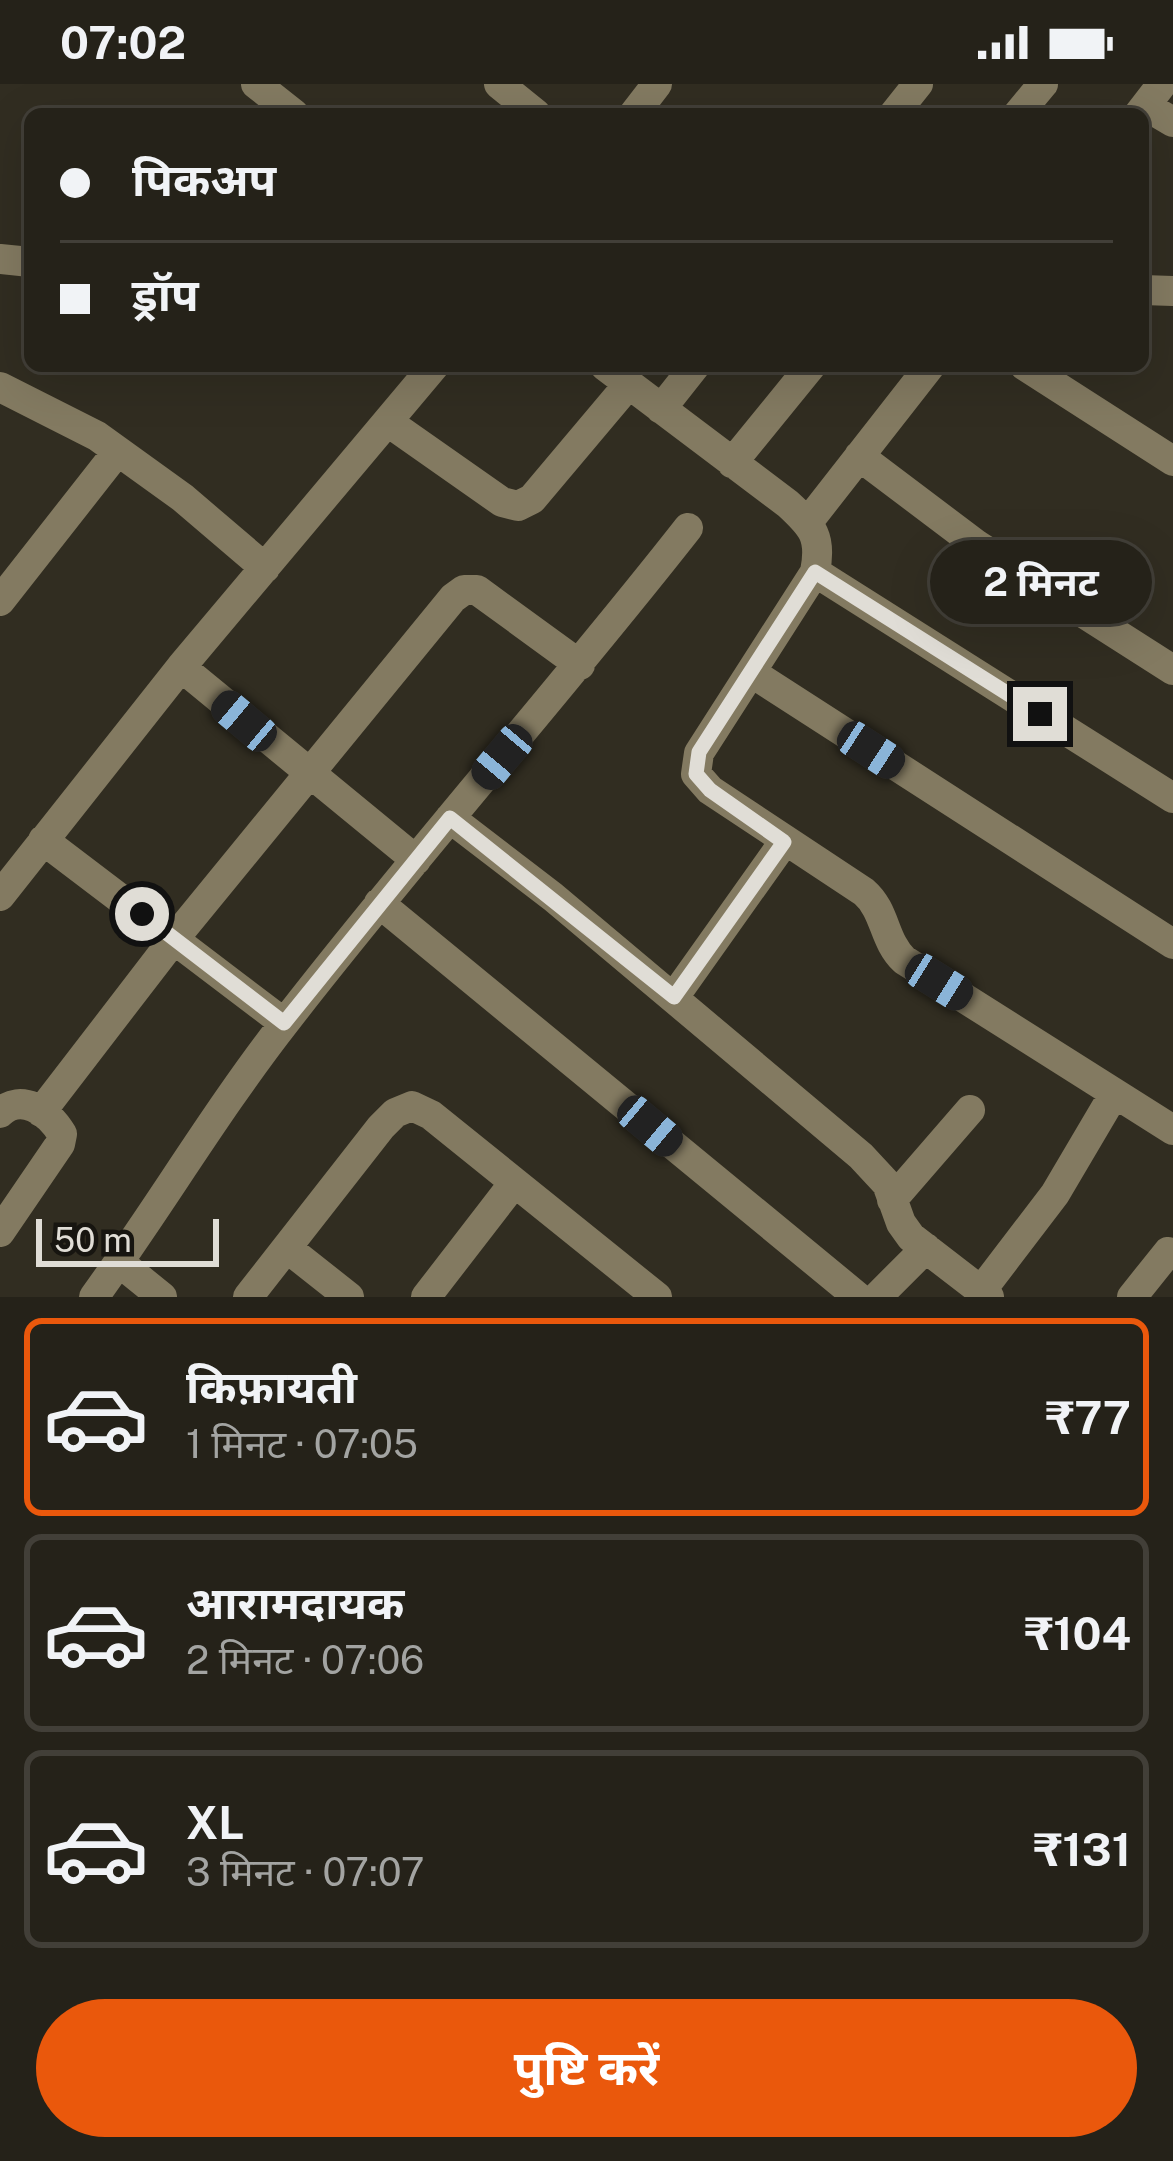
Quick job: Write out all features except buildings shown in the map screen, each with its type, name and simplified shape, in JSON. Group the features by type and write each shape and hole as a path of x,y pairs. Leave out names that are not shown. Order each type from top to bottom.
{"street":[{"path":"256,84 286,108"},
{"path":"499,84 529,108"},
{"path":"639,108 657,84"},
{"path":"899,108 918,84"},
{"path":"1023,108 1043,84"},
{"path":"0,896 181,668 429,372"},
{"path":"661,409 690,372"},
{"path":"733,463 806,372"},
{"path":"808,522 926,372"},
{"path":"1034,372 1173,460"},
{"path":"388,422 502,502 518,506 532,500 617,375 808,522 820,547 815,572 699,752 696,774 710,790 875,902 892,949 904,960 1114,1094 1169,1120"},
{"path":"0,388 86,430 183,498 265,568"},
{"path":"0,601 118,452"},
{"path":"860,457 977,545 1173,670"},
{"path":"94,1297 284,1023 688,528"},
{"path":"815,572 1173,798"},
{"path":"41,1112 174,939 454,598 464,590 477,590 580,665"},
{"path":"181,668 416,860"},
{"path":"752,673 1173,944"},
{"path":"450,818 674,997 861,1156 887,1184 902,1223 985,1294 1055,1194 1114,1094"},
{"path":"44,840 284,1023"},
{"path":"674,997 784,842"},
{"path":"379,903 857,1297"},
{"path":"0,1113 20,1101 41,1112 62,1134 60,1144 0,1232"},
{"path":"248,1297 381,1127 394,1113 412,1106 431,1115 657,1297"},
{"path":"892,1200 970,1110"},
{"path":"426,1297 514,1183"},
{"path":"287,1248 349,1297"},
{"path":"877,1297 926,1248"},
{"path":"1132,1297 1168,1252"},
{"path":"119,1262 161,1297"}],"route":[{"path":"142,914 284,1023 450,818 674,997 784,842 710,790 696,774 699,752 815,572 1040,714"}]}
